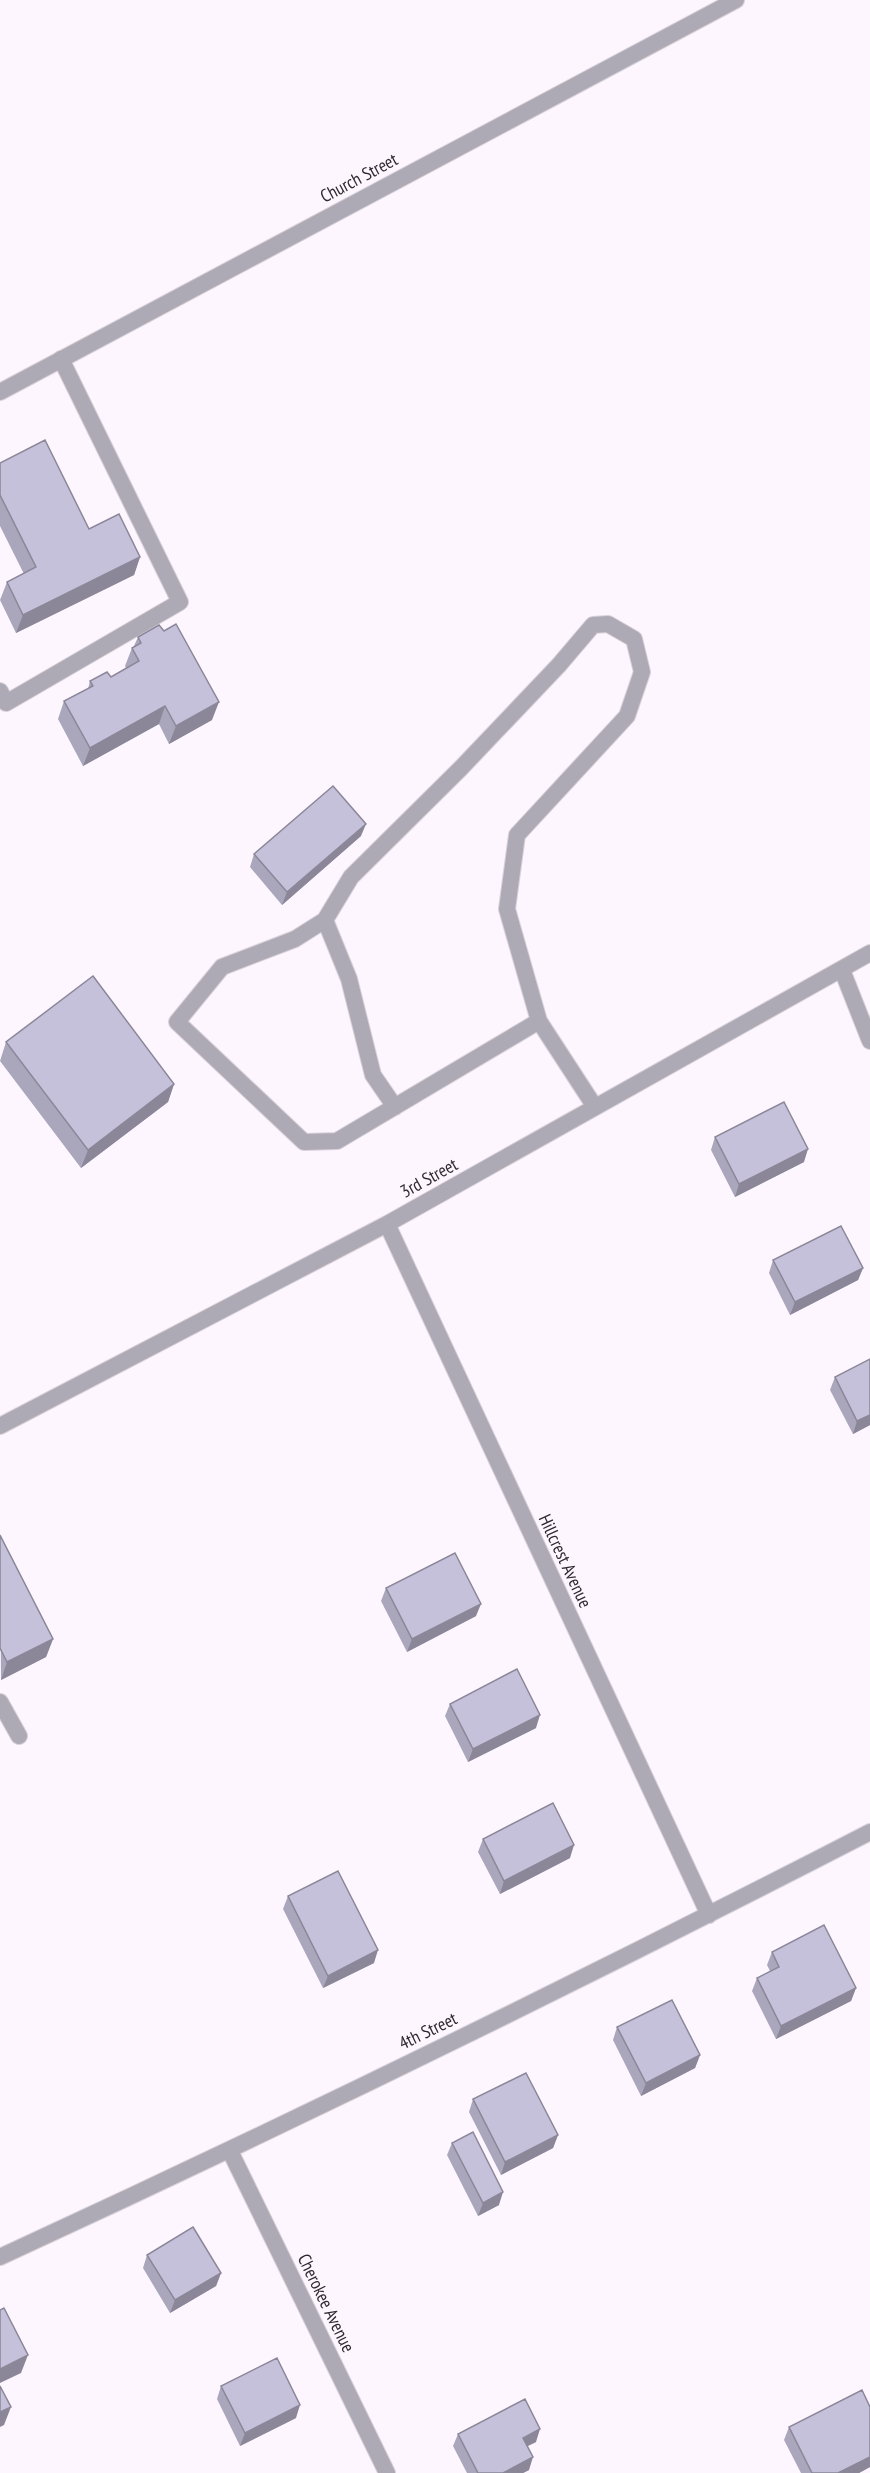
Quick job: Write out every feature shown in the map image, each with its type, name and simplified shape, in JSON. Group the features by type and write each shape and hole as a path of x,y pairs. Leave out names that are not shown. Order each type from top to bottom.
{"street":[{"name":"Church Street","path":"0,392 736,0"},
{"path":"0,691 6,703 180,602 61,359"},
{"path":"539,1021 338,1141 304,1142 177,1022 222,967 295,939 325,920 351,878 469,760 559,665 593,625 608,624 634,639 642,672 627,716 517,836 507,909 539,1021 595,1107"},
{"path":"325,920 350,979 373,1075 395,1107"},
{"name":"3rd Street","path":"0,1426 387,1224 870,953"},
{"path":"842,970 870,1041"},
{"name":"Hillcrest Avenue","path":"387,1224 709,1915"},
{"path":"0,1702 19,1736"},
{"name":"4th Street","path":"0,2258 230,2151 709,1915 870,1832"},
{"name":"Cherokee Avenue","path":"230,2151 387,2473"}],"building":[{"path":"45,440 89,529 119,514 140,557 23,615 7,582 36,567 0,495 0,463"},
{"path":"176,624 219,702 176,726 165,706 90,748 64,701 93,686 90,681 107,672 111,677 139,661 132,648 141,643 138,637 159,625 164,631"},
{"path":"333,786 366,824 287,892 254,854"},
{"path":"93,976 174,1084 88,1150 6,1042"},
{"path":"784,1102 808,1149 739,1184 715,1137"},
{"path":"841,1226 863,1268 795,1302 773,1260"},
{"path":"870,1359 870,1415 857,1421 835,1377"},
{"path":"0,1535 53,1639 7,1662 0,1648"},
{"path":"455,1553 481,1604 412,1639 386,1588"},
{"path":"517,1669 540,1715 473,1749 450,1704"},
{"path":"553,1803 574,1845 504,1881 483,1839"},
{"path":"338,1871 378,1950 328,1976 288,1896"},
{"path":"824,1925 856,1988 781,2026 757,1978 779,1967 772,1952"},
{"path":"672,2000 700,2055 646,2083 617,2027"},
{"path":"526,2073 558,2135 505,2162 473,2099"},
{"path":"473,2132 503,2192 483,2203 452,2143"},
{"path":"193,2227 221,2273 175,2300 147,2255"},
{"path":"4,2308 28,2355 0,2369 0,2310"},
{"path":"277,2358 300,2405 245,2433 221,2386"},
{"path":"0,2386 11,2407 0,2412"},
{"path":"862,2390 870,2407 870,2457 838,2473 812,2473 789,2427"},
{"path":"525,2399 540,2429 523,2438 533,2457 503,2473 478,2473 458,2434"}]}
